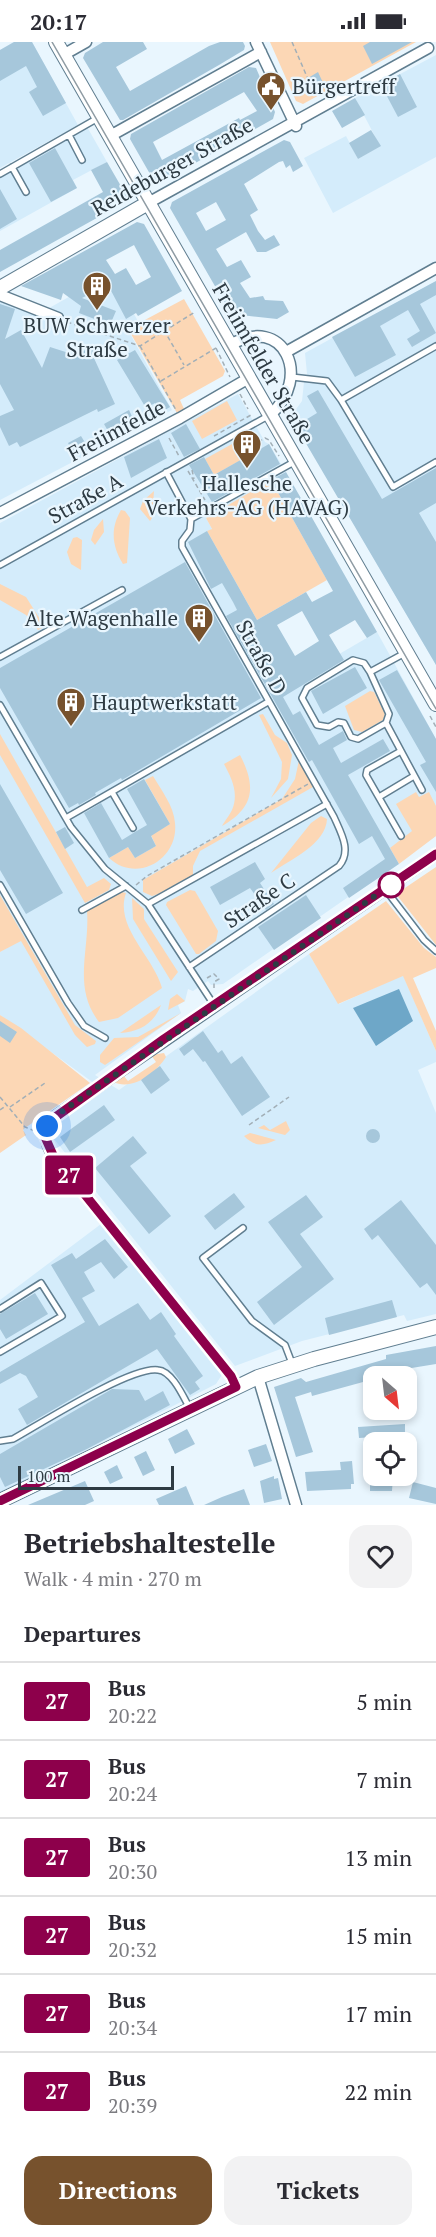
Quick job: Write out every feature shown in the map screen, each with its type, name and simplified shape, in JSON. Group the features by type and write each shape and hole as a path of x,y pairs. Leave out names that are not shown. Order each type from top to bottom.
{"street":[{"name":"Freiimfelder Straße","path":"56,42 148,203 225,346 249,378 270,415 290,464 436,704"},
{"path":"63,55 86,42"},
{"path":"110,136 259,47 295,124"},
{"name":"Reideburger Straße","path":"0,288 428,48"},
{"path":"286,352 436,268"},
{"path":"0,295 58,318"},
{"path":"225,346 248,337 264,338 279,345 286,352 292,377 289,392 270,415"},
{"name":"Freiimfelde","path":"0,513 180,418 249,378"},
{"path":"236,1387 231,1376 53,1155 45,1137 47,1126 54,1117 214,1005 436,854"},
{"path":"0,1501 258,1377 436,1327"},
{"path":"258,1377 296,1505"}],"lane":[{"path":"0,174 99,117"},
{"path":"69,135 82,160"},
{"path":"12,167 26,192"},
{"path":"341,400 436,346"},
{"path":"292,377 327,381 341,400 393,487 436,462"},
{"name":"Straße A","path":"0,565 270,415"},
{"path":"166,472 191,519 290,464"},
{"name":"Straße D","path":"191,519 190,530 182,541 182,547 327,804 344,842 345,859"},
{"path":"0,657 122,590"},
{"path":"370,672 406,652"},
{"path":"354,660 364,663 370,672 373,684 389,714 386,723 358,739 351,737 344,723 338,722 329,727 317,725 302,698 307,688 354,660"},
{"path":"66,818 268,702"},
{"path":"0,705 66,818 105,869 148,904 214,1005"},
{"path":"386,723 422,790"},
{"path":"401,751 367,771 366,775 401,836"},
{"path":"379,797 414,776"},
{"path":"112,792 133,828"},
{"path":"148,904 327,804"},
{"name":"Straße C","path":"189,967 339,866 345,859"},
{"path":"0,885 73,1011 84,1026 105,1038"},
{"path":"82,910 128,888"},
{"path":"385,889 424,940 436,951"},
{"path":"243,1228 203,1258 252,1321 285,1345 293,1366"},
{"path":"0,1309 41,1283 62,1316 0,1352"},
{"path":"0,1441 13,1439 105,1387 144,1371 158,1370 167,1373 190,1409"}],"path":[{"path":"292,42 311,86"},
{"path":"140,346 198,310"},
{"path":"58,318 140,346 180,418"},
{"path":"163,330 185,366"},
{"path":"161,382 216,348 225,346"},
{"path":"216,348 248,409"},
{"path":"208,439 251,415"},
{"path":"169,438 209,506"},
{"path":"234,442 242,451 265,438 290,464"},
{"path":"249,447 252,453"},
{"path":"192,470 195,478 193,479"},
{"path":"128,888 314,781"},
{"path":"207,981 207,978 216,974 219,979 214,982 214,990"},
{"path":"9,1108 45,1083"},
{"path":"0,1097 25,1128"},
{"path":"249,1125 289,1098"},
{"path":"0,1110 7,1105"}],"shaded area":[{"path":"14,42 32,42 78,125 0,168 0,50"},
{"path":"270,42 416,42 303,104 296,101"},
{"path":"436,55 436,157 333,213 304,158 346,136 358,159 380,146 355,98"},
{"path":"86,125 107,162 73,180 77,188 0,231 0,174"},
{"path":"111,273 139,323 128,330 172,410 0,500 0,294 44,311"},
{"path":"436,281 436,665 291,416 302,401 304,382 310,379 307,374 305,353"},
{"path":"184,299 225,371 223,376 180,400 184,409 177,413 128,329"},
{"path":"238,394 265,442 269,444 286,472 206,518 212,529 208,532 257,620 273,664 317,667 377,632 436,739 436,836 223,984 211,985 208,981 193,991 188,989 185,1001 178,1005 181,1013 95,1075 119,1090 309,954 339,1004 403,975 436,1051 436,1062 418,1070 436,1113 436,1314 407,1321 404,1315 302,1341 235,1366 54,1139 53,1130 58,1121 102,1089 0,1015 0,952 20,940 0,906 0,523"},
{"path":"227,401 237,420 202,439 192,421"},
{"path":"232,444 237,452 243,454 249,451 250,455 214,475 205,459"},
{"path":"271,480 327,580 257,620 207,531 212,529 206,518"},
{"path":"154,491 150,521 140,509 143,501"},
{"path":"121,510 125,511 130,518 127,563 123,564 116,551 114,537 115,524"},
{"path":"103,519 104,532 95,545 91,540 94,530"},
{"path":"77,537 82,540 81,570 71,564 67,552 73,538"},
{"path":"0,584 26,597 45,627 38,630 26,615 0,600"},
{"path":"370,691 374,692 385,714 383,720 362,732 354,730 345,706"},
{"path":"263,714 275,735 287,743 292,755 288,779 271,798 281,779 282,762 259,715"},
{"path":"0,734 87,887 104,878 111,884 109,890 85,903 0,755"},
{"path":"240,755 249,776 249,795 241,811 222,826 232,810 235,798 232,781 224,764"},
{"path":"299,760 313,787 200,851 193,866 193,875 158,894 152,896 143,892 143,880 282,799 295,779"},
{"path":"153,776 172,810 175,823 174,836 163,857 154,864 132,869 109,858 128,847 135,858 156,846 151,835 170,824 145,780"},
{"path":"416,792 419,797 429,792 436,806 436,836 399,864 390,848 412,831 396,804"},
{"path":"321,816 327,819 325,828 314,844 271,873 311,823"},
{"path":"436,867 436,945 396,894"},
{"path":"190,890 195,891 218,931 216,941 199,954 196,954 166,905 167,902"},
{"path":"122,892 126,893 125,918 130,930 158,976 162,988 118,1018 99,1022 91,1009 84,982 87,911"},
{"path":"0,895 75,1025 96,1041 95,1044 87,1047 75,1035 21,941 0,952"},
{"path":"132,898 144,909 144,919 178,972 171,981 133,919"},
{"path":"386,901 424,948 436,957 436,968 413,978 436,1031 436,1051 403,976 338,1004 309,954"},
{"path":"177,994 185,1001 168,1010 170,999"},
{"path":"161,1005 150,1022 134,1031 120,1033"},
{"path":"181,1013 105,1065 100,1062 100,1055 114,1038 138,1037"},
{"path":"0,1015 21,1028 90,1083 25,1128 23,1130 26,1135 0,1153"},
{"path":"164,1053 166,1057 162,1063 143,1079 128,1084 113,1082 123,1075 128,1081 156,1062 151,1055"},
{"path":"286,1121 290,1130 285,1135 258,1128 264,1125 270,1130"},
{"path":"250,1133 276,1140 256,1144 244,1136"},
{"path":"101,1224 223,1373 216,1384 0,1492 0,1300"}],"water":[{"path":"399,989 413,1021 376,1046 353,1008"}],"building":[{"path":"14,42 32,42 66,103 43,116 29,92 37,87 26,66 0,81 0,50"},
{"path":"103,42 143,42 147,49 116,67 130,91 209,46 220,42 243,42 245,46 244,50 219,65 120,120 83,58 85,53"},
{"path":"370,42 412,42 372,64 363,46"},
{"path":"249,67 256,68 275,112 273,119 160,183 154,181 130,139 131,134","holes":["244,92 257,111 240,120 239,118 162,160 153,142"]},
{"path":"318,72 325,87 316,92 308,78"},
{"path":"400,74 417,107 398,117 381,85"},
{"path":"355,98 365,115 342,128 332,111"},
{"path":"371,130 381,146 358,159 349,143"},
{"path":"284,140 290,142 303,166 293,172 290,165 286,168 283,161 279,162 244,184 258,210 250,215 258,231 265,240 274,235 280,245 266,252 257,252 246,232 216,249 227,267 241,260 251,277 240,283 250,298 263,296 265,300 283,301 289,312 277,319 231,314 170,208 172,202","holes":["216,202 226,220 206,231 196,213"]},
{"path":"55,148 77,188 51,202 29,163"},
{"path":"107,162 129,200 0,272 0,250 103,192 91,170"},
{"path":"0,189 17,219 0,229"},
{"path":"137,222 144,224 182,291 138,316 136,313 126,319 108,285 82,298 116,311 110,325 79,313 81,306 63,293 61,300 21,286","holes":["134,245 151,277 136,285 126,268 115,274 106,260"]},
{"path":"436,281 436,295 420,304 436,333 412,347 407,339 420,331 408,310 380,326 396,355 355,377 332,337"},
{"path":"0,304 15,309 5,339 21,330 42,368 50,347 75,355 98,344 102,351 93,356 115,404 98,412 97,409 20,447 17,442 9,446 0,427 0,416 14,410 0,384"},
{"path":"135,350 170,407 160,413 155,403 146,408 117,360"},
{"path":"318,390 382,499 436,468 436,503 419,513 436,542 436,665 304,440 307,439 299,424 317,413 307,396"},
{"path":"129,410 136,425 112,438 104,424"},
{"path":"186,424 200,449 184,457 171,433"},
{"path":"81,436 89,449 75,456 68,443"},
{"path":"159,439 167,458 131,478 124,457"},
{"name":"Hallesche Verkehrs-AG (HAVAG)","path":"269,444 280,464 212,502 189,465 204,457 214,475"},
{"path":"286,472 377,632 367,638 355,620 329,635 344,660 283,697 293,715 300,711 319,745 343,731 347,740 333,748 341,763 383,739 390,751 348,775 399,864 349,898 343,888 385,859 372,836 359,844 312,760 309,762 226,616 237,610 233,602 222,583 211,589 188,542 207,531 257,620 306,592 312,602 333,591 271,480","holes":["302,611 319,641 295,656 277,625"]},
{"path":"185,562 261,698 122,780 121,778 95,793 96,795 79,805 78,803 69,808 0,688 0,668"},
{"path":"355,667 367,688 323,714 311,691"},
{"path":"397,670 436,739 436,792 420,765 426,762 379,680"},
{"path":"144,779 170,824 151,836 156,846 135,858 128,847 109,858 84,813 101,803 122,840 147,825 127,789"},
{"path":"0,784 63,893 26,914 0,870"},
{"path":"65,827 74,843 65,849 56,832"},
{"path":"255,862 265,879 260,883 274,904 266,910 250,888 220,905 210,887"},
{"path":"306,895 321,918 274,950 258,927"},
{"path":"0,1021 17,1032 10,1043 0,1036"},
{"path":"203,1031 218,1053 222,1050 231,1064 242,1056 270,1097 242,1116 205,1061 203,1062 193,1049 184,1056 179,1049"},
{"path":"160,1066 170,1080 151,1094 141,1080"},
{"path":"104,1105 115,1120 70,1152 60,1137"},
{"path":"373,1129 378,1131 380,1136 378,1141 373,1143 368,1141 366,1136 368,1131"},
{"path":"133,1136 147,1153 130,1166 171,1216 149,1234 95,1168"},
{"path":"234,1193 245,1207 215,1230 204,1216"},
{"path":"306,1195 323,1217 300,1234 334,1279 274,1325 257,1302 302,1267 268,1222"},
{"path":"401,1200 436,1245 436,1295 427,1283 420,1288 378,1235 372,1240 364,1229"},
{"path":"105,1239 128,1267 114,1279 101,1262 84,1272 95,1291 82,1298 99,1326 138,1303 150,1320 161,1312 176,1334 174,1336 203,1376 195,1382 200,1389 190,1395 157,1349 27,1425 18,1409 38,1397 26,1376 20,1373 0,1384 0,1372 85,1322 51,1265 72,1253 76,1259"},
{"path":"35,1293 48,1314 6,1339 0,1329 0,1314"},
{"path":"392,1300 397,1317 329,1335 325,1318"},
{"path":"436,1346 436,1364 417,1367 363,1366 363,1382 312,1396 311,1392 295,1397 313,1452 296,1457 274,1387 301,1378 306,1382 386,1359 386,1355"},
{"path":"112,1389 139,1390 145,1401 163,1391 170,1405 87,1449 5,1487 0,1477 0,1454"},
{"path":"405,1424 405,1432 363,1432 363,1438 359,1438 358,1427"},
{"path":"187,1429 195,1444 175,1454 168,1439"},
{"path":"266,1444 272,1461 254,1467 248,1450"},
{"path":"146,1451 155,1470 143,1476 134,1457"},
{"path":"352,1461 354,1484 351,1484 351,1489 307,1491 305,1472 341,1470 340,1462"},
{"path":"117,1465 123,1478 110,1484 104,1472"},
{"path":"274,1476 274,1479 278,1478 282,1499 264,1503 260,1481"},
{"path":"85,1481 94,1501 85,1505 28,1505"},
{"path":"417,1483 436,1488 436,1504 409,1498 412,1486 417,1486"},
{"path":"186,1486 194,1505 159,1505 156,1499"},
{"path":"370,1486 392,1486 392,1491 370,1491"},
{"path":"244,1489 250,1505 204,1505 222,1497"}],"tram line":[{"path":"52,42 436,709"}],"bus line":[{"name":"27","path":"0,1501 236,1387 231,1376 48,1148 45,1137 50,1121 164,1039 436,854"}],"place":[{"name":"Bürgertreff","path":"271,112"},
{"name":"BUW Schwerzer Straße","path":"97,312"},
{"name":"Hallesche Verkehrs-AG (HAVAG)","path":"247,470"},
{"name":"Alte Wagenhalle","path":"199,644"},
{"name":"Hauptwerkstatt","path":"71,728"}],"route":[{"path":"47,1126 54,1117 164,1039 391,885"}]}
